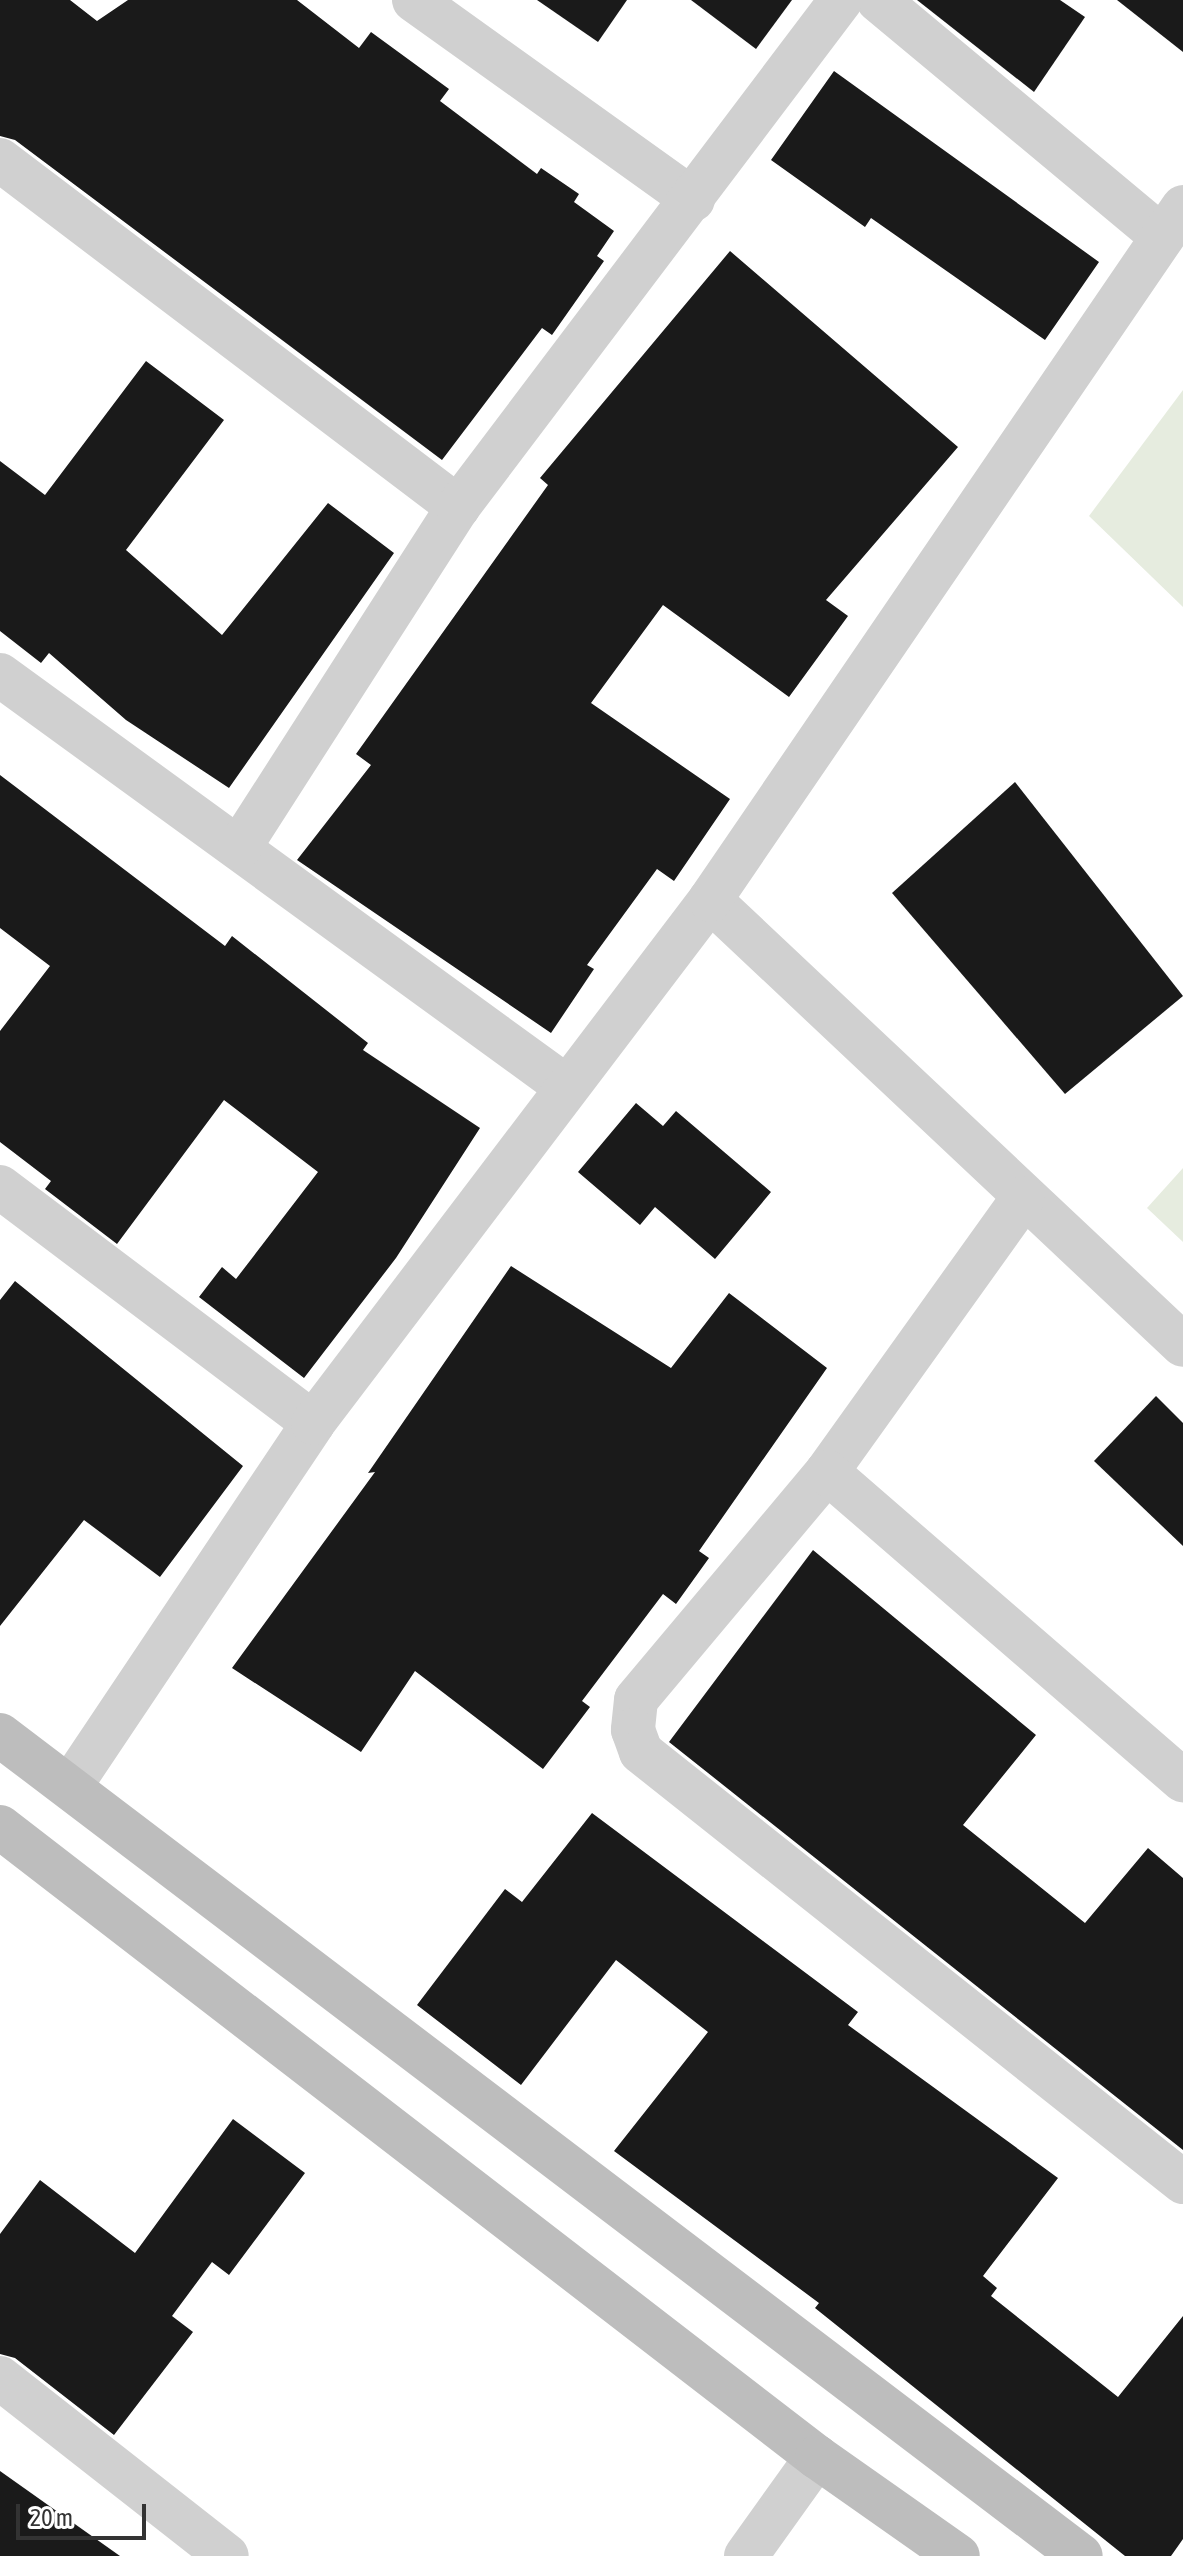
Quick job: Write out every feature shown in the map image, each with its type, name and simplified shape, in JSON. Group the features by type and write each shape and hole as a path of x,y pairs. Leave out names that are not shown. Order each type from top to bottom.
{"street":[{"path":"414,0 693,200"},
{"path":"239,848 458,507 693,200 841,0"},
{"path":"71,1785 313,1423 564,1085 710,900 1172,222 878,0"},
{"path":"0,160 458,507"},
{"path":"0,675 564,1085"},
{"path":"710,900 1023,1198 1183,1345"},
{"path":"0,1187 313,1423"},
{"path":"1023,1198 827,1472 636,1700 633,1730 641,1752 1183,2182"},
{"path":"827,1472 1183,1780"},
{"path":"0,1735 71,1785 1081,2556"},
{"path":"0,1827 817,2457 958,2556"},
{"path":"0,2378 227,2556"},
{"path":"746,2556 817,2457"}],"shaded area":[{"path":"1183,390 1183,607 1089,516"},
{"path":"1183,1168 1183,1242 1147,1208"}],"building":[{"path":"0,0 70,0 97,21 128,0 297,0 359,48 371,32 449,89 440,101 537,174 541,168 579,194 574,202 614,231 597,256 604,261 552,335 542,328 442,460 15,140 0,136"},
{"path":"537,0 627,0 598,42"},
{"path":"691,0 792,0 756,49"},
{"path":"917,0 1060,0 1085,17 1034,92"},
{"path":"1117,0 1183,0 1183,52"},
{"path":"834,71 1099,262 1045,340 871,218 865,227 771,160"},
{"path":"730,251 958,447 826,600 848,616 789,697 663,605 591,703 730,799 674,881 657,869 587,965 594,969 551,1033 297,860 371,765 356,754 548,485 540,478"},
{"path":"146,361 224,420 126,550 222,635 328,503 394,553 229,788 126,720 49,653 41,663 0,631 0,461 45,495"},
{"path":"0,775 225,946 232,936 368,1043 363,1050 480,1128 396,1258 304,1378 199,1297 222,1267 236,1279 318,1172 224,1100 117,1244 45,1189 51,1181 0,1142 0,1031 50,966 0,928"},
{"path":"1015,782 1183,996 1065,1094 892,893"},
{"path":"636,1103 663,1126 676,1111 771,1192 715,1259 655,1207 640,1225 578,1172"},
{"path":"511,1266 671,1368 729,1293 827,1368 699,1551 709,1558 676,1604 663,1594 582,1701 590,1707 543,1769 415,1671 361,1752 232,1668 375,1472 368,1473"},
{"path":"15,1281 243,1466 160,1577 84,1520 0,1626 0,1300"},
{"path":"1156,1396 1183,1423 1183,1546 1094,1461"},
{"path":"813,1550 1036,1735 963,1825 1085,1923 1148,1848 1183,1878 1183,2150 669,1742"},
{"path":"592,1813 858,2012 848,2025 1058,2178 983,2276 997,2288 991,2296 1118,2397 1183,2316 1183,2539 1171,2556 1125,2556 815,2308 819,2303 614,2151 708,2032 616,1960 521,2085 417,2005 505,1889 522,1902"},
{"path":"233,2119 305,2173 229,2275 212,2262 172,2316 193,2332 114,2435 15,2358 0,2354 0,2234 40,2180 135,2253"},
{"path":"0,2471 120,2556 0,2556"}]}
